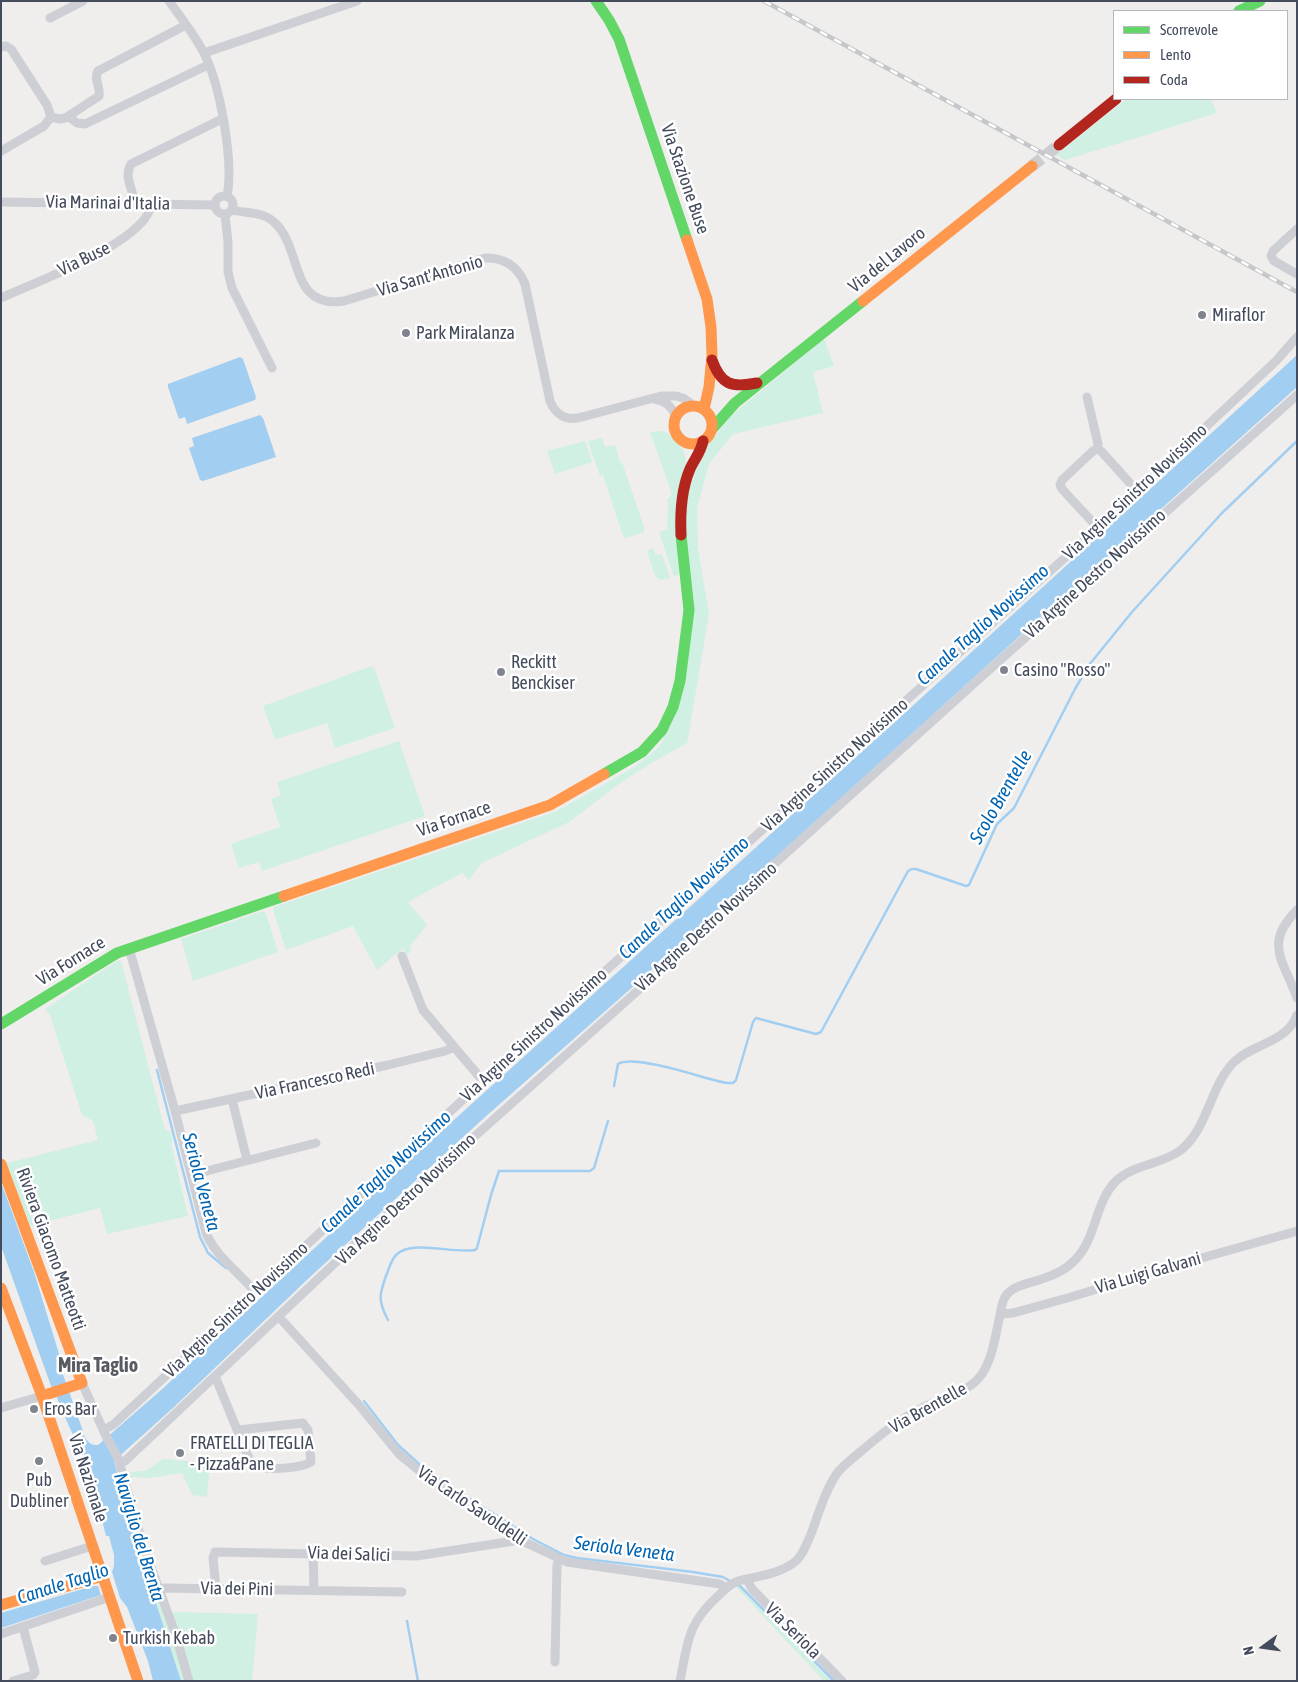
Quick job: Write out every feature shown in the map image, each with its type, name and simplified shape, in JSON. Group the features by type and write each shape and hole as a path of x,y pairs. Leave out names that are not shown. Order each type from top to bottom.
{"street":[{"path":"50,18 83,1"},
{"path":"169,1 204,54 208,65 222,119 228,156 230,183 227,196"},
{"path":"204,54 357,1"},
{"name":"Via Stazione Buse","path":"596,1 610,20 619,39 702,281 712,321 713,341 710,388 698,407"},
{"path":"1242,10 1260,1"},
{"path":"51,118 60,119 67,117 99,96 100,92 95,76 99,70 186,25"},
{"path":"1,47 6,46 11,49 47,105 51,118"},
{"path":"67,117 78,124 86,123 208,65"},
{"path":"1059,145 1115,100"},
{"path":"1,151 44,126 51,118"},
{"path":"134,203 134,195 128,178 129,167 132,163 222,119"},
{"name":"Via del Lavoro","path":"712,429 734,403 1032,166"},
{"path":"227,196 220,197 214,204 218,213 228,212"},
{"path":"227,196 233,202 228,212 228,272 232,288 272,368"},
{"name":"Via Marinai d'Italia","path":"1,202 214,204"},
{"name":"Via Buse","path":"1,298 81,262 123,239 145,220 150,211 151,204"},
{"name":"Via Sant'Antonio","path":"228,212 260,214 277,224 285,237 303,284 314,295 328,301 339,302 349,300 485,258 505,261 517,270 525,284 550,401 558,414 566,418 575,418 661,396 676,396 698,407"},
{"path":"1297,229 1273,251 1271,256 1274,261 1297,274"},
{"name":"Via Argine Sinistro Novissimo","path":"105,1434 179,1356 255,1292 483,1081 1098,528 1276,361 1297,337"},
{"name":"Via del Lavoro","path":"712,360 718,374 731,385 743,387 764,381"},
{"name":"Via Argine Destro Novissimo","path":"119,1461 125,1461 378,1222 643,986 730,904 978,679 1297,395"},
{"path":"1087,397 1098,444 1097,449 1062,480 1060,485 1098,528"},
{"path":"652,399 666,402 676,416"},
{"name":"Via del Lavoro","path":"698,407 734,403"},
{"path":"698,407 711,419 712,429 703,441 692,444 681,439 675,428 676,416 680,410 698,407"},
{"name":"Via Fornace","path":"681,439 687,451 690,470"},
{"name":"Via Fornace","path":"1,1024 117,952 550,805 642,752 664,728 671,714 678,691 690,609 680,522 683,494 690,470 702,448 703,441"},
{"path":"1097,449 1101,451 1137,491"},
{"path":"1297,910 1282,928 1278,947 1282,963 1297,998"},
{"path":"129,948 175,1111 204,1226 212,1246 255,1292"},
{"path":"402,956 423,1010 483,1081"},
{"name":"Via Brentelle","path":"680,1681 692,1626 702,1612 735,1583 787,1567 800,1556 831,1483 842,1467 878,1437 912,1413 961,1390 977,1379 988,1362 1003,1300 1014,1288 1055,1274 1073,1263 1087,1244 1105,1197 1113,1185 1130,1171 1165,1159 1184,1147 1199,1127 1230,1066 1242,1055 1268,1043 1286,1031 1292,1025 1297,1015"},
{"name":"Via Francesco Redi","path":"175,1111 416,1058 454,1047"},
{"path":"232,1099 247,1160"},
{"path":"191,1175 316,1143"},
{"name":"Riviera Giacomo Matteotti","path":"1,1164 69,1346 77,1384"},
{"name":"Via Luigi Galvani","path":"1000,1314 1013,1313 1297,1231"},
{"name":"Via Nazionale","path":"1,1288 42,1396 138,1681"},
{"name":"Via Carlo Savoldelli","path":"279,1316 359,1405 399,1454 427,1478 518,1538 559,1559 584,1566 720,1584 735,1583"},
{"path":"216,1376 247,1454 253,1464 258,1467 274,1469 305,1465 311,1462 308,1430 303,1423 238,1430"},
{"path":"1,1408 77,1384 119,1461 138,1528 189,1681"},
{"name":"Via dei Salici","path":"216,1588 213,1558 215,1552 416,1556 498,1544 514,1541 518,1538"},
{"path":"45,1561 92,1546"},
{"path":"313,1553 314,1590"},
{"path":"554,1662 557,1565 559,1559"},
{"path":"1,1605 104,1578"},
{"name":"Via Seriola","path":"735,1583 752,1589 842,1681"},
{"name":"Via dei Pini","path":"159,1590 164,1588 216,1588 402,1592"},
{"path":"1,1634 110,1596"},
{"path":"13,1681 33,1675 36,1672 23,1627"}],"green space":[{"path":"1125,100 1211,100 1217,113 1065,160 1056,155"},
{"path":"824,339 834,366 813,372 823,413 733,434 709,464 697,508 698,549 709,614 687,743 619,784 569,822 482,863 469,880 462,873 408,902 427,925 410,946 411,951 407,955 403,948 377,970 353,926 286,950 273,910 274,907 557,811 636,766 659,747 673,721 682,694 684,526 688,492 703,451 733,414"},
{"path":"663,431 678,443 686,460 680,570 679,574 674,577 659,532 668,529 667,500 672,494 650,432"},
{"path":"602,438 605,447 615,445 644,527 644,532 624,539 603,475 600,476 588,441"},
{"path":"585,441 592,462 555,474 547,451"},
{"path":"653,548 656,555 662,554 670,578 660,580 655,576 647,551"},
{"path":"373,667 375,670 395,728 335,748 327,723 280,738 276,739 274,737 263,706"},
{"path":"399,741 425,816 262,871 259,862 239,868 231,844 280,827 271,799 281,795 277,782"},
{"path":"263,911 266,914 278,952 193,981 181,939"},
{"path":"117,961 121,961 165,1130 171,1132 173,1141 171,1143 188,1216 107,1234 100,1208 30,1226 7,1163 98,1140 93,1121 82,1115 50,1015 45,1009"},
{"path":"163,1459 210,1463 207,1497 192,1495 182,1473 149,1478 129,1477 130,1472 145,1471"},
{"path":"117,1473 174,1638 186,1681 181,1681 133,1531"},
{"path":"735,1586 738,1586 831,1681 824,1681"},
{"path":"172,1612 258,1614 252,1681 193,1681"}],"water":[{"path":"1297,355 1297,387 627,992 484,1118 310,1277 173,1408 114,1461 133,1531 181,1681 153,1681 148,1661 127,1607 120,1598 112,1572 114,1555 109,1536 106,1536 98,1504 101,1503 94,1480 81,1454 79,1447 81,1445 76,1435 73,1435 54,1388 51,1386 1,1246 1,1182 34,1272 60,1357 60,1366 82,1432 90,1443 98,1445 160,1391 425,1146 907,711"},
{"path":"240,357 243,359 256,397 255,400 187,424 185,417 179,419 168,384"},
{"path":"260,415 263,418 276,457 203,481 200,480 189,448 194,446 192,438"},
{"path":"98,1586 101,1595 1,1628 1,1613"}],"waterway":[{"name":"Scolo Brentelle","path":"614,1086 618,1064 625,1062 648,1063 720,1082 733,1083 736,1080 753,1022 756,1018 816,1034 821,1032 908,871 916,869 966,886 969,885 997,824 1014,808 1089,665 1132,612 1222,513 1297,441"},
{"name":"Seriola Veneta","path":"157,1070 200,1237 208,1253 226,1268"},
{"name":"Scolo Brentelle","path":"388,1320 382,1308 381,1293 390,1265 396,1255 403,1250 422,1247 466,1251 475,1250 499,1171 590,1171 594,1168 608,1121"},
{"name":"Seriola Veneta","path":"364,1401 398,1445 428,1472 533,1539 564,1555 693,1572 723,1577 730,1581"},
{"name":"Seriola Veneta","path":"738,1585 834,1681"},
{"name":"Scolo Brentelle","path":"407,1621 418,1681"}],"tunnel":[{"path":"1032,166 1059,145"}],"railway":[{"path":"764,1 1297,292"}],"traffic: fast":[{"path":"596,1 619,39 687,240"},
{"path":"1241,10 1260,1"},
{"path":"712,429 735,403 863,301"},
{"path":"604,774 642,752 662,730 673,707 680,681 689,610 681,535"},
{"path":"1,1024 117,953 284,896"}],"traffic: slow":[{"path":"863,301 1032,166"},
{"path":"687,240 707,299 711,327 712,355 709,387 704,409"},
{"path":"693,406 700,407 706,412 711,418 712,425 711,432 706,438 700,443 693,444 686,443 680,438 675,432 674,425 675,418 680,412 686,407 693,406"},
{"path":"284,896 550,805 604,774"},
{"path":"1,1164 82,1383 42,1396"},
{"path":"1,1288 42,1396 138,1681"},
{"path":"1,1605 103,1576"}],"traffic: jam":[{"path":"1059,145 1115,100"},
{"path":"712,360 719,375 729,383 734,385 757,383"},
{"path":"681,535 683,493 690,469 703,441"}],"place":[{"name":"Miraflor","path":"1202,315"},
{"name":"Park Miralanza","path":"406,333"},
{"name":"Casino \"Rosso\"","path":"1004,670"},
{"name":"Reckitt Benckiser","path":"501,672"},
{"name":"Eros Bar","path":"34,1409"},
{"name":"FRATELLI DI TEGLIA - Pizza&Pane","path":"180,1453"},
{"name":"Pub Dubliner","path":"39,1461"},
{"name":"Turkish Kebab","path":"113,1638"}],"district":[{"name":"Mira Taglio","path":"98,1366"}],"water label":[{"name":"Canale Taglio Novissimo","path":"983,625"},
{"name":"Canale Taglio Novissimo","path":"684,898"},
{"name":"Canale Taglio Novissimo","path":"386,1172"},
{"name":"Naviglio del Brenta","path":"139,1537"},
{"name":"Canale Taglio","path":"63,1584"}]}
